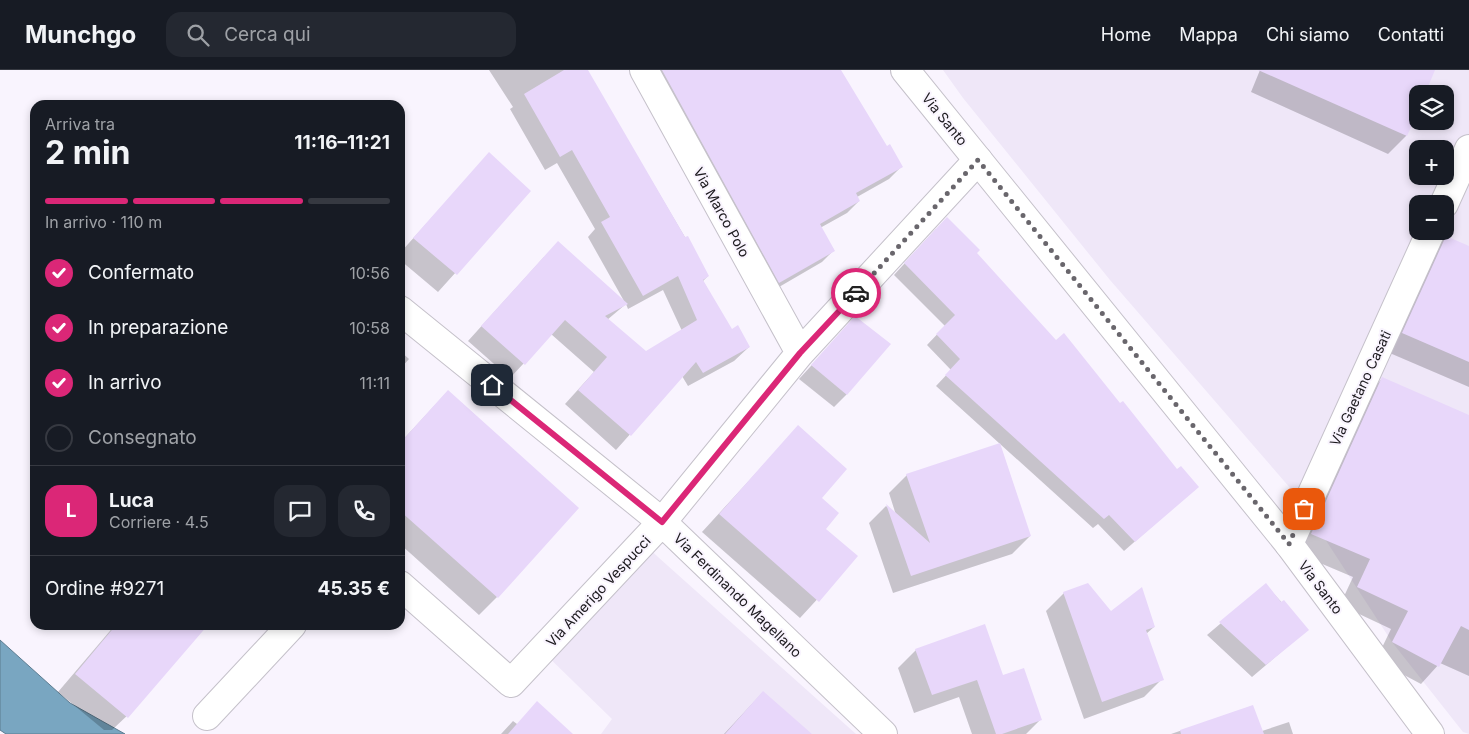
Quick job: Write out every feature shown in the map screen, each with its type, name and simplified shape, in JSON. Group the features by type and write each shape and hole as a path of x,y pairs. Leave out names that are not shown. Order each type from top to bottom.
{"street":[{"name":"Via Marco Polo","path":"644,70 800,353"},
{"name":"Via Santo","path":"905,70 1289,544 1430,734"},
{"path":"1448,195 1469,149"},
{"name":"Via Amerigo Vespucci","path":"405,589 511,683 662,522 800,353 978,160"},
{"name":"Via Gaetano Casati","path":"1289,544 1427,240"},
{"name":"Via Ferdinando Magellano","path":"405,314 662,522 884,734"},
{"path":"207,716 287,630"}],"shaded area":[{"path":"943,70 1469,70 1469,734 1463,732 1392,642 1297,496 1110,280 963,98"},
{"path":"641,541 856,734 601,734 612,719 538,647"}],"water":[{"path":"0,640 70,703 125,734 6,734 0,730"}],"building":[{"path":"564,70 588,70 685,237 688,236 709,276 703,280 732,329 738,325 750,347 703,373 696,362 631,436 578,390 607,357 565,320 525,365 481,326 558,241 628,304 605,316 646,351 697,320 678,276 643,296 601,222 610,217 572,150 560,157 524,94"},
{"path":"662,70 841,70 887,146 890,144 903,167 856,193 860,201 820,224 835,251 779,283"},
{"path":"1258,70 1435,70 1429,85 1409,85 1410,130 1407,136"},
{"path":"489,152 531,191 457,275 413,238"},
{"path":"947,217 980,250 977,253 1056,340 1064,333 1120,403 1123,401 1177,469 1181,466 1199,487 1135,542 1109,515 1104,519 945,375 960,359 936,334 955,315 904,263"},
{"path":"1454,239 1469,246 1469,362 1402,333 1444,240"},
{"path":"855,316 891,344 847,395 811,365"},
{"path":"1382,377 1469,415 1469,630 1461,626 1439,667 1392,642 1408,611 1357,587 1370,559 1311,534"},
{"path":"448,390 579,508 498,598 405,515 405,437"},
{"path":"798,425 847,469 822,498 839,513 826,529 858,556 819,602 719,514"},
{"path":"1000,443 1031,536 911,576 886,504 930,543 906,474"},
{"path":"1088,583 1111,611 1142,587 1155,627 1146,630 1164,680 1102,702 1063,592"},
{"path":"1266,583 1281,602 1284,600 1309,630 1266,665 1219,622"},
{"path":"985,624 1003,675 1024,668 1042,720 1002,734 996,734 977,680 932,695 915,649"},
{"path":"112,630 204,630 128,718 75,674"},
{"path":"763,691 812,734 725,734"},
{"path":"537,701 573,734 508,734"},
{"path":"1253,705 1264,734 1181,734 1180,730"}],"way so far":[{"path":"856,293 978,160 1289,544 1304,509"}],"route":[{"path":"492,385 662,522 800,353 856,293"}]}
